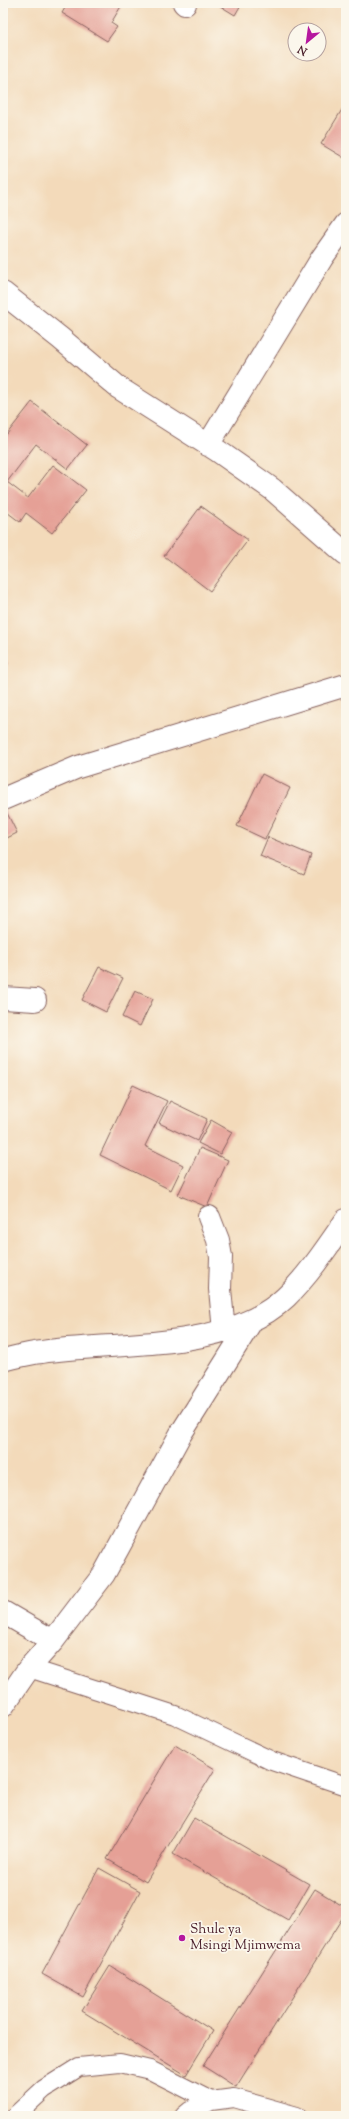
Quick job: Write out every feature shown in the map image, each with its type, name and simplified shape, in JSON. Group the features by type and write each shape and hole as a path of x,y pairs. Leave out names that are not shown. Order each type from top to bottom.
{"street":[{"path":"208,445 322,258 346,224"},
{"path":"3,293 60,338 119,388 208,445 272,489 343,545"},
{"path":"3,799 78,767 346,685"},
{"path":"3,998 35,1000"},
{"path":"209,1217 218,1240 221,1257 220,1288 224,1331"},
{"path":"3,1360 42,1352 141,1344 224,1331 251,1322 286,1297 325,1250 346,1220"},
{"path":"3,1706 29,1668 53,1641 104,1574 180,1435 251,1322"},
{"path":"3,1612 53,1641"}],"lane":[{"path":"29,1668 175,1715 272,1761 346,1786"},
{"path":"15,2116 44,2089 79,2067 120,2063 150,2070 211,2101"},
{"path":"184,2116 190,2111 211,2101 234,2098 297,2116"}],"building":[{"path":"68,3 123,3 111,23 117,27 107,41 62,13"},
{"path":"242,3 235,15 217,4"},
{"path":"346,103 346,159 321,144"},
{"path":"32,402 87,445 68,469 36,444 7,482 28,498 53,465 86,490 52,533 26,513 20,522 3,509 3,439"},
{"path":"201,506 248,540 210,591 164,556"},
{"path":"3,660 8,663 3,671"},
{"path":"262,774 290,788 265,839 237,826"},
{"path":"4,807 17,833 3,840 3,808"},
{"path":"268,837 311,855 304,874 260,856"},
{"path":"99,967 123,978 106,1012 82,1000"},
{"path":"135,991 153,999 140,1026 122,1017"},
{"path":"133,1085 167,1101 145,1146 183,1165 171,1190 100,1155"},
{"path":"170,1101 207,1119 197,1141 159,1123"},
{"path":"211,1120 232,1132 220,1154 198,1143"},
{"path":"200,1148 228,1160 207,1207 178,1195"},
{"path":"175,1745 215,1769 146,1882 107,1859"},
{"path":"194,1818 309,1884 288,1920 173,1854"},
{"path":"99,1868 140,1891 83,1997 42,1974"},
{"path":"315,1889 346,1908 346,1912 236,2087 203,2066"},
{"path":"110,1966 213,2031 186,2075 82,2011"}],"place":[{"name":"Shule ya Msingi Mjimwema","path":"182,1938"}]}
